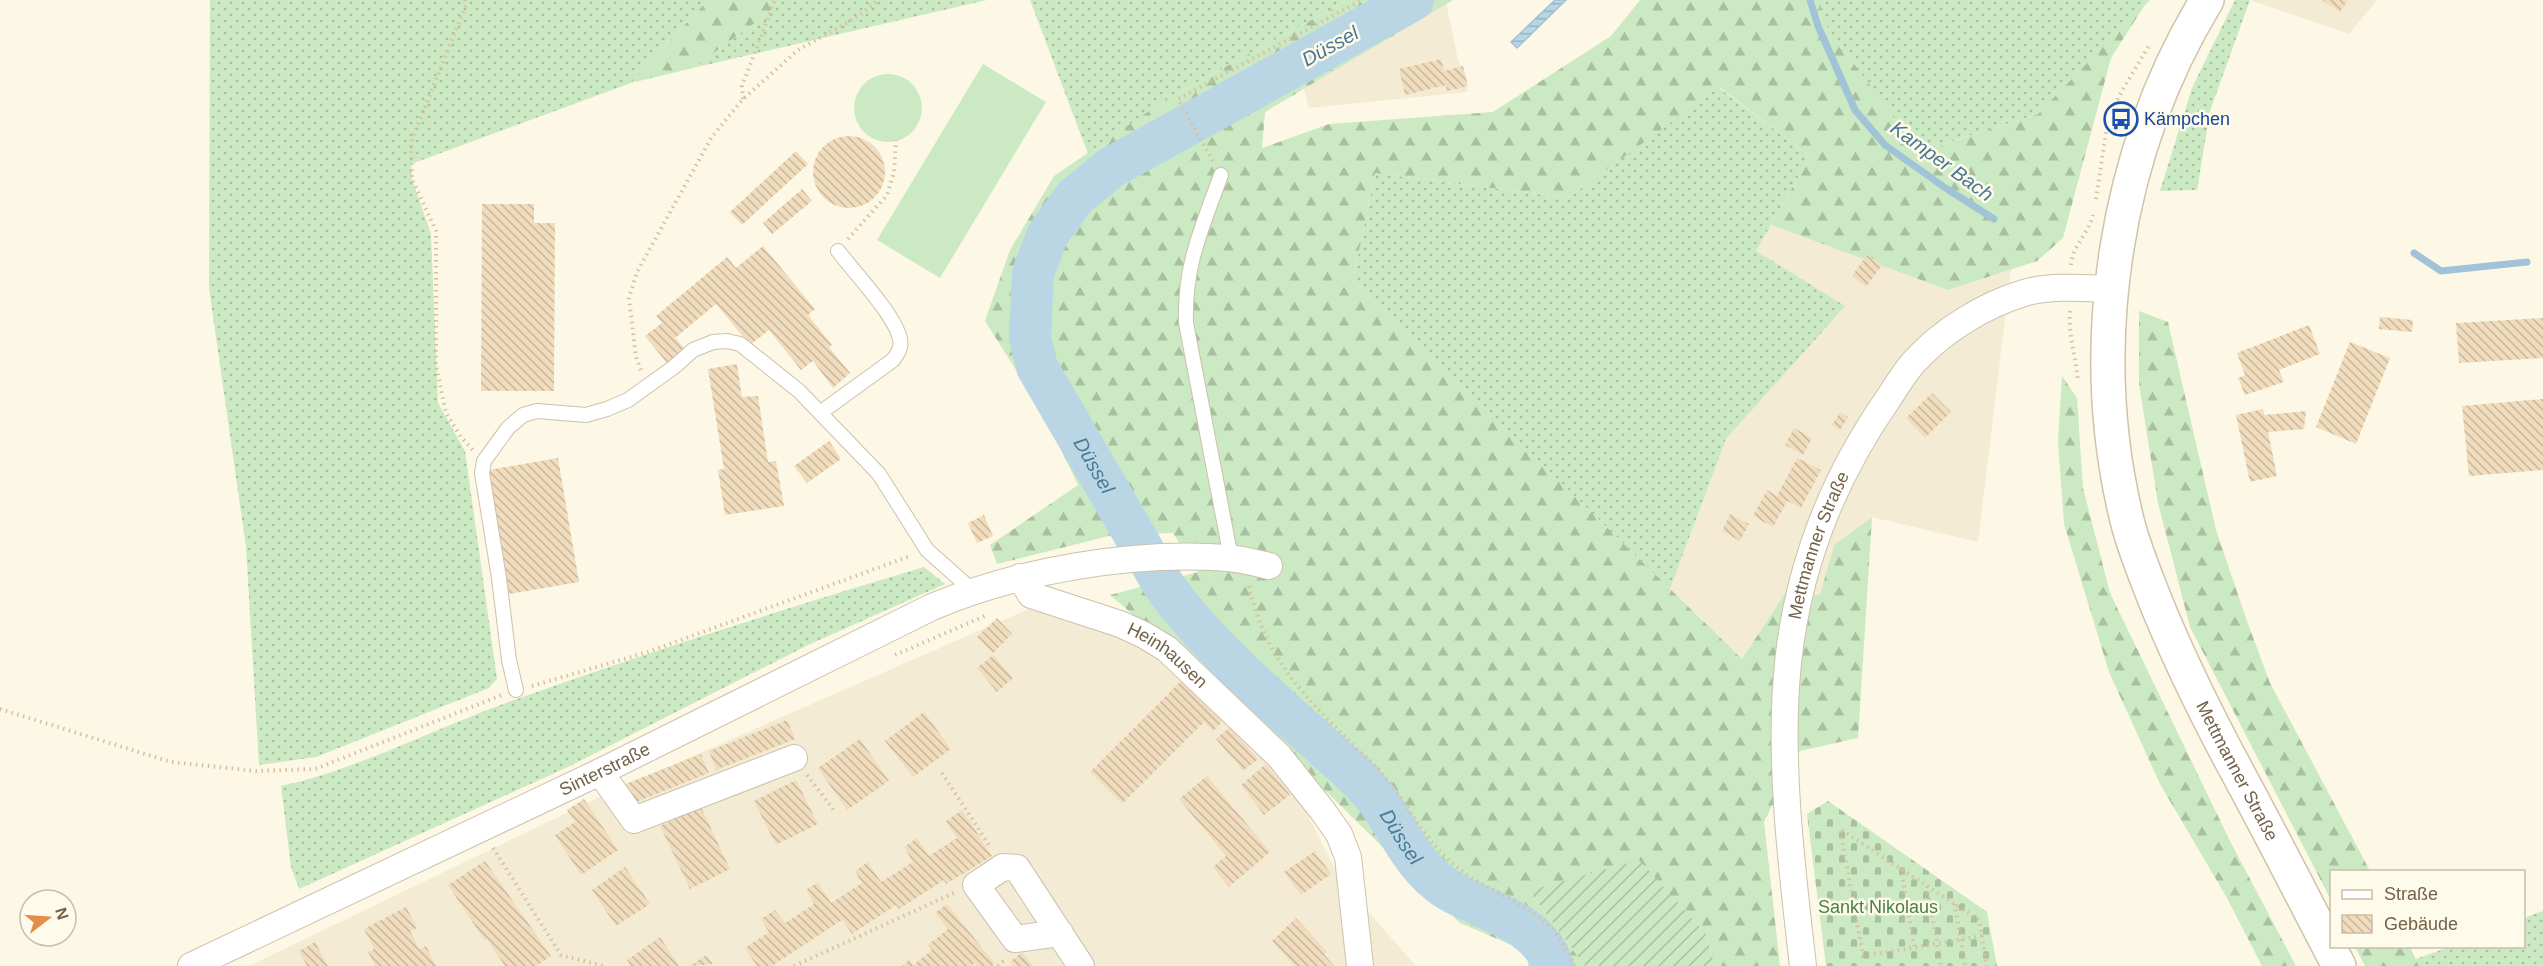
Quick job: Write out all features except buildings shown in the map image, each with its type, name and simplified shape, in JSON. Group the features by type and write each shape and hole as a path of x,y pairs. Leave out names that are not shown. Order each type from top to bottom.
{"main road":[{"name":"Mettmanner Straße","path":"2207,0 2176,56 2146,130 2132,178 2110,289 2111,413 2126,517 2145,575 2171,641 2201,705 2339,966"}],"street":[{"name":"Mettmanner Straße","path":"1803,966 1788,809 1786,715 1788,664 1796,603 1811,548 1840,481 1871,423 1913,362 1944,334 1984,309 2026,292 2071,288 2110,289"},
{"path":"1020,577 1130,560 1185,557 1237,560 1269,566"},
{"name":"Sinterstraße","path":"190,966 600,772 932,607 972,590 1020,577"},
{"name":"Heinhausen","path":"1020,577 1032,595 1120,624 1144,634 1167,649 1279,756 1339,834 1348,857 1360,966"},
{"path":"600,772 634,820 794,758"},
{"path":"1060,933 1015,939 976,885 1003,867 1017,868 1060,933 1081,966"}],"lane":[{"path":"1221,175 1195,247 1187,279 1186,323 1237,560"},
{"path":"820,413 893,360 900,350 900,339 893,322 838,251"},
{"path":"516,690 509,660 499,578 482,473 484,461 508,428 523,415 537,411 586,415 627,400 693,350 713,342 727,341 740,344 799,391 879,474 927,550 972,590"}],"path":[{"path":"465,0 466,5 411,142 412,179 436,231 436,365 446,413 461,437 484,461"},
{"path":"744,99 742,86 775,0"},
{"path":"648,386 636,357 629,298 637,272 711,138 744,99 798,50 857,17 879,0"},
{"path":"1203,144 1178,99 1362,0"},
{"path":"838,251 887,195 894,172 896,140"},
{"path":"0,709 171,762 256,771 315,769 516,690 648,652 927,550"},
{"path":"1237,560 1266,640 1285,671 1303,693 1380,770 1444,856 1459,870 1523,905 1545,922 1562,942 1574,966"},
{"path":"794,758 836,813"},
{"path":"942,773 1003,867"},
{"path":"1982,936 1863,956 1840,829 1979,920 1982,936 1987,966"},
{"path":"488,840 561,955 603,966"},
{"path":"1901,868 1914,946"},
{"path":"794,966 976,885"},
{"path":"1927,885 1941,966"},
{"path":"1954,903 1965,966"}],"shaded area":[{"path":"2250,0 2377,0 2349,34"},
{"path":"1446,3 1468,92 1309,108 1304,89"},
{"path":"1771,225 1948,290 2011,269 1978,542 1872,517 1834,545 1820,595 1786,592 1742,659 1670,589 1726,439 1844,306 1755,251"},
{"path":"1031,608 1152,645 1293,786 1334,867 1365,908 1416,966 249,966 604,795"}],"green space":[{"path":"210,0 708,0 631,83 411,164 412,179 431,234 438,403 465,451 497,679 489,688 316,757 259,765 246,547 209,288"},
{"path":"708,0 780,0 775,8 693,68 631,83"},
{"path":"780,0 987,0 693,68 775,8"},
{"path":"1030,0 1348,0 1168,98 1088,154"},
{"path":"1348,0 1453,0 1265,112 1262,148 1329,124 1493,112 1611,36 1640,0 1822,0 1819,16 1919,152 2038,114 2148,0 2111,58 2063,238 2037,261 1948,290 1771,225 1810,156 1719,87 1568,198 1375,173 1353,280 1742,659 1786,592 1820,595 1834,545 1872,517 1858,738 1800,751 1764,822 1780,966 1715,966 1706,934 1529,891 1585,966 1528,966 1528,952 1460,923 1230,697 1110,595 1198,572 1173,533 1113,535 997,564 990,545 1078,485 1044,414 985,321 1010,250 1054,176 1168,98"},
{"path":"1822,0 2150,0 2038,114 1918,152 1819,16"},
{"path":"2235,0 2250,0 2210,111 2197,190 2160,191 2192,88"},
{"path":"983,64 1046,102 940,278 877,240"},
{"path":"888,74 901,77 912,84 919,95 922,108 919,121 912,132 901,139 888,142 875,139 864,132 857,121 854,108 857,95 864,84 875,77"},
{"path":"1718,87 1810,156 1756,251 1845,306 1726,439 1670,589 1353,280 1375,173 1568,198"},
{"path":"2139,311 2168,322 2216,530 2247,621 2270,683 2369,870 2330,870 2330,898 2190,627 2158,503 2139,384"},
{"path":"2062,376 2077,398 2083,488 2110,593 2231,843 2296,966 2262,966 2227,898 2160,784 2109,672 2064,524 2058,442"},
{"path":"924,567 945,584 808,645 570,766 299,889 291,867 281,786 339,770 506,703 610,667 767,615"},
{"name":"Sankt Nikolaus","path":"1828,801 1987,912 1997,966 1826,966 1807,814"},
{"path":"1639,860 1706,934 1715,966 1585,966 1529,891"},
{"path":"2543,911 2543,966 2419,966 2416,959 2446,948 2525,948 2525,918"},
{"path":"2356,948 2410,948 2419,966 2365,966"}],"water":[{"path":"1555,0 1566,0 1517,48 1511,42"}],"waterway":[{"name":"Düssel","path":"1413,0 1112,167 1075,197 1048,234 1033,273 1030,338 1037,367 1163,584 1183,610 1229,661 1357,777 1379,802 1425,871 1447,889 1523,927 1536,938 1546,951 1553,966"},
{"name":"Kamper Bach","path":"1810,0 1818,26 1855,110 1885,145 1994,219"},
{"name":"Kamper Bach","path":"2414,253 2441,271 2527,262"}],"place":[{"name":"Kämpchen","path":"2121,119"}]}
